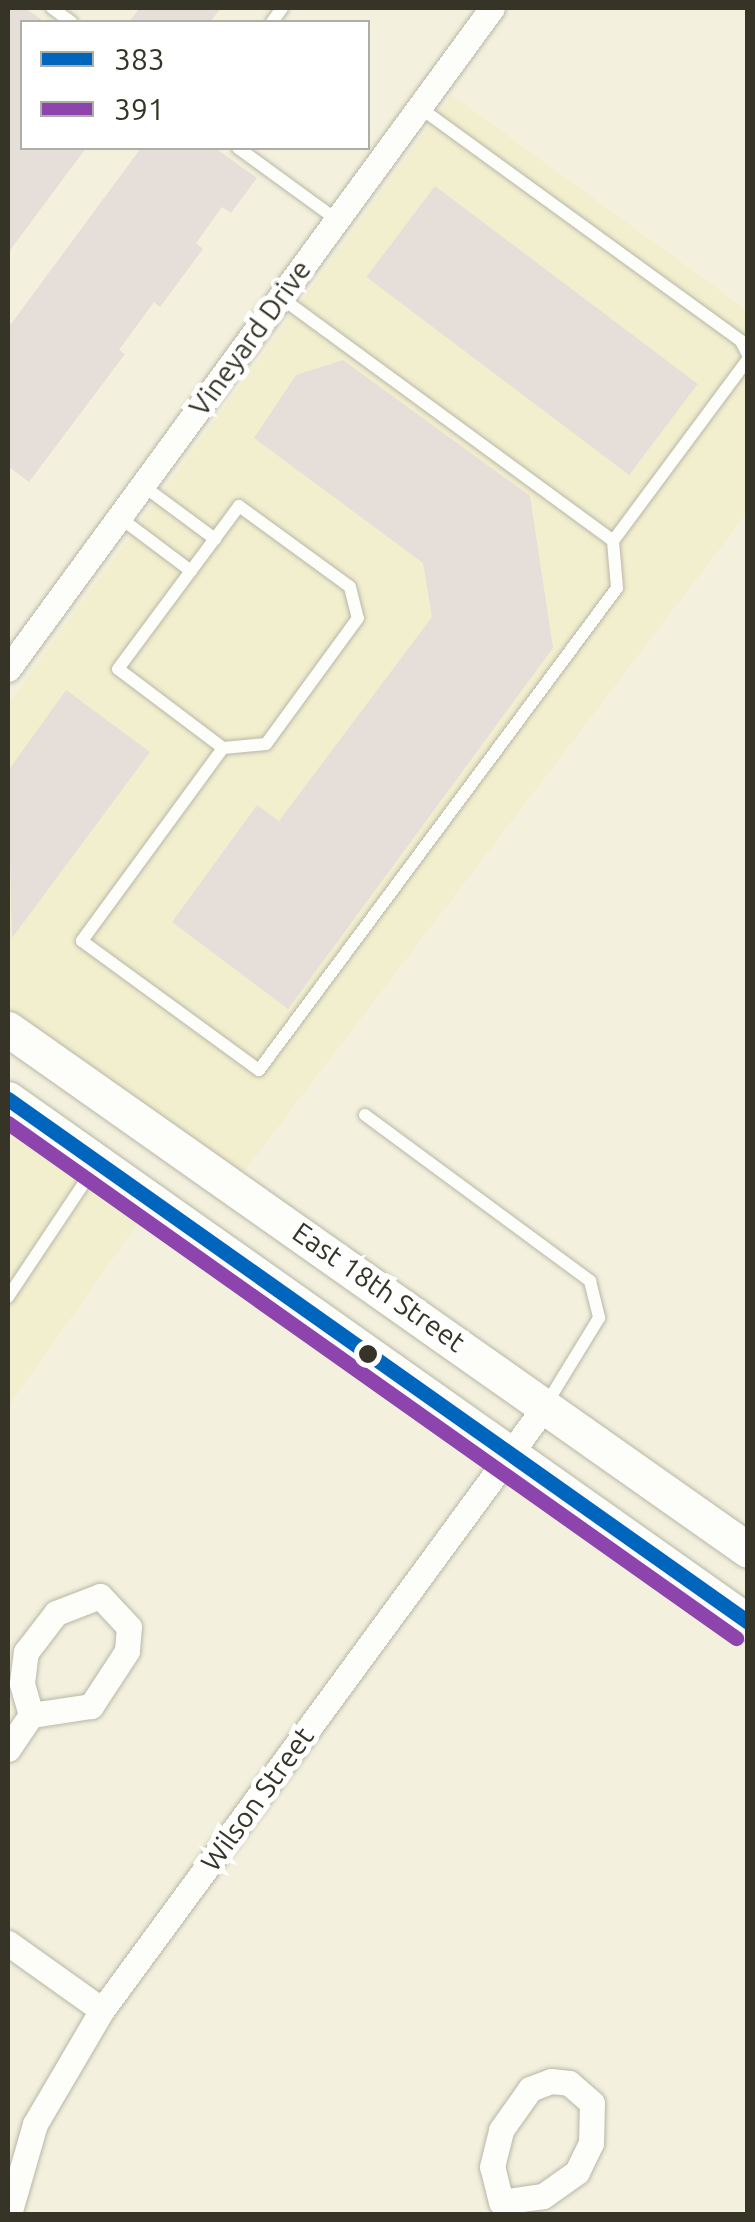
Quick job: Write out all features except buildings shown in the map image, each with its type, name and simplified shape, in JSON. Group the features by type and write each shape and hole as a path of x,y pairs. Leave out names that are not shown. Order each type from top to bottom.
{"main road":[{"name":"East 18th Street","path":"8,1029 748,1550"},
{"path":"8,1099 748,1622"}],"street":[{"name":"Vineyard Drive","path":"8,670 492,8"},
{"name":"Wilson Street","path":"9,2214 35,2124 102,2010 546,1405"},
{"path":"8,1749 32,1714 90,1706 127,1651 128,1627 118,1608 100,1596 56,1614 26,1652 22,1683 32,1714"},
{"path":"8,1943 102,2010"},
{"path":"551,2080 581,2090 597,2121 577,2172 543,2196 496,2208 494,2148 517,2106 551,2080"}],"lane":[{"path":"223,748 82,941 259,1070 617,588 613,541 748,357 741,341 419,106"},
{"path":"241,150 336,220"},
{"path":"280,296 613,541"},
{"path":"142,485 214,538"},
{"path":"239,506 350,587 358,618 266,744 223,748 118,669 214,538 239,506"},
{"path":"119,517 191,570"},
{"path":"366,1115 590,1281 598,1318 546,1405"},
{"path":"8,1297 98,1162"}],"shaded area":[{"path":"452,95 747,310 747,513 243,1173 8,1008 8,704"},
{"path":"8,1120 143,1216 8,1407"}],"transit line":[{"name":"383","path":"8,1099 748,1622"},
{"name":"391","path":"8,1123 736,1638"}]}
